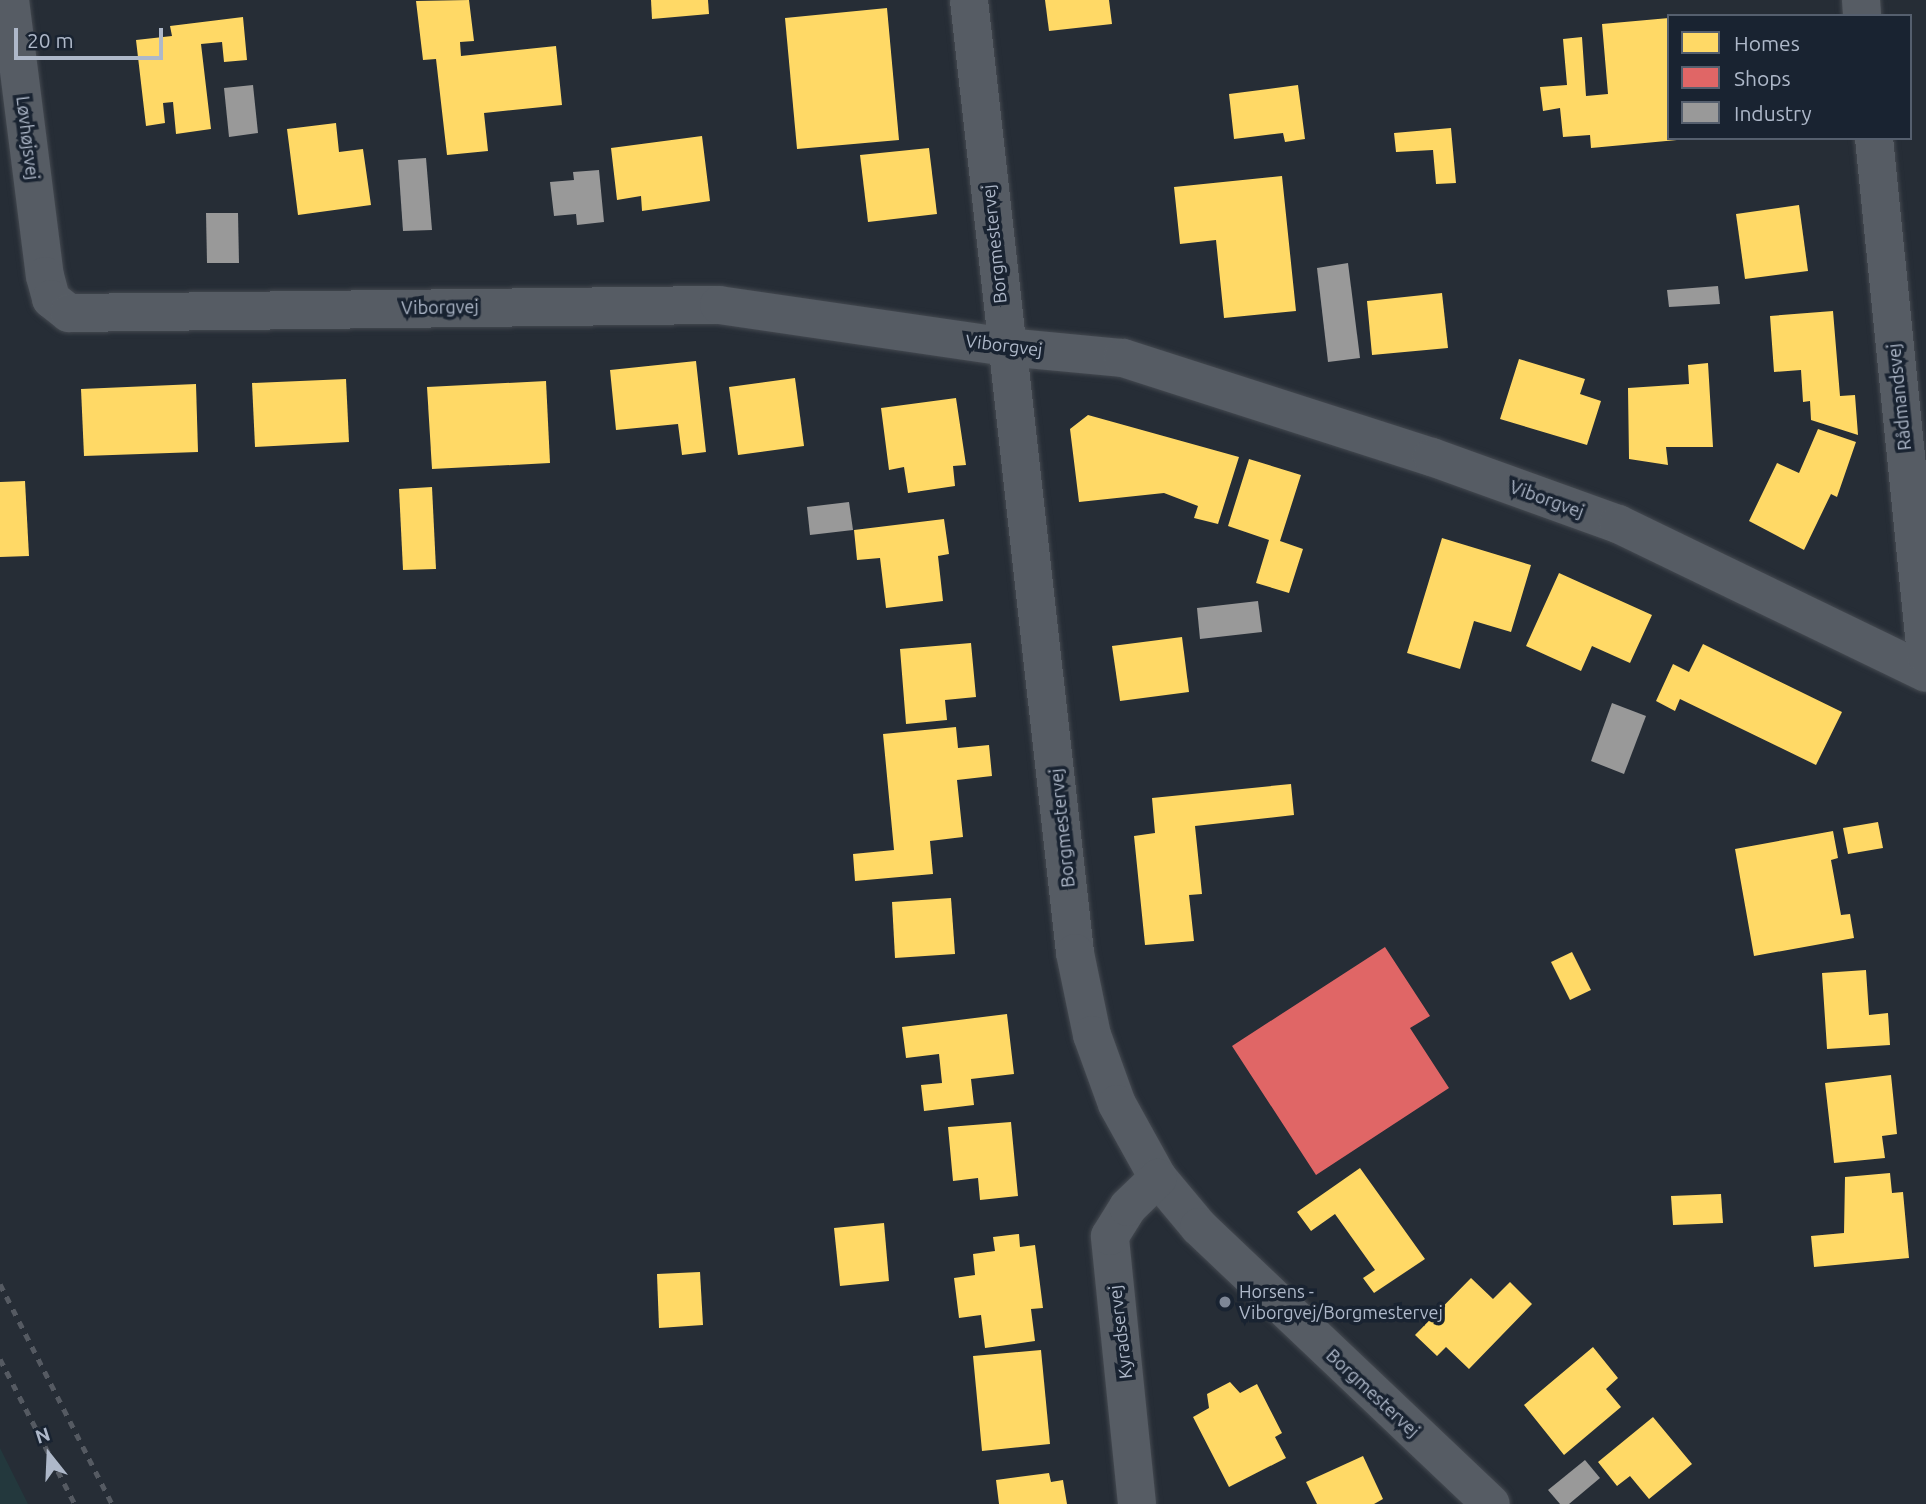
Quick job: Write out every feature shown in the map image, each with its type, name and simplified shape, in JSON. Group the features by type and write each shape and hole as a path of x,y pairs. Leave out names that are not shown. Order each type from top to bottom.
{"street":[{"name":"Løvhøjsvej","path":"10,0 46,276"},
{"name":"Borgmestervej","path":"969,0 1075,953 1092,1035 1117,1104 1158,1178 1199,1227 1490,1504"},
{"name":"Rådmandsvej","path":"1874,140 1926,655"},
{"name":"Viborgvej","path":"46,276 51,299 69,313 719,305 1006,347 1123,358 1432,457 1618,524 1926,673"},
{"name":"Kyradservej","path":"1137,1504 1110,1236 1128,1207 1158,1178"}],"green space":[{"path":"0,1448 28,1504 0,1504"}],"building: Homes":[{"path":"469,0 474,41 460,42 461,56 556,46 562,105 484,113 488,151 447,155 436,59 423,60 416,1"},
{"path":"651,0 708,0 709,14 652,19"},
{"path":"1045,0 1109,0 1112,24 1049,31"},
{"path":"887,8 899,140 797,149 785,18"},
{"path":"243,17 247,60 224,62 222,42 201,44 211,129 176,134 173,102 163,103 165,123 146,126 136,40 172,36 170,26"},
{"path":"1667,18 1667,140 1677,140 1591,148 1590,135 1563,137 1560,108 1543,111 1540,87 1567,85 1563,39 1582,37 1586,96 1608,94 1602,24"},
{"path":"1298,85 1305,139 1285,142 1283,133 1234,139 1229,94"},
{"path":"336,123 339,152 363,149 371,205 298,215 287,129"},
{"path":"1451,128 1456,183 1436,184 1433,150 1396,152 1394,133"},
{"path":"702,136 710,201 642,211 641,196 617,200 611,148"},
{"path":"929,148 937,214 868,222 860,155"},
{"path":"1282,176 1296,311 1224,318 1216,240 1180,244 1174,187"},
{"path":"1799,205 1808,271 1745,279 1736,214"},
{"path":"1442,293 1448,348 1372,355 1367,301"},
{"path":"1833,311 1840,396 1855,395 1858,435 1811,420 1810,401 1803,402 1801,370 1774,372 1770,316"},
{"path":"1519,359 1585,379 1580,394 1601,401 1587,445 1500,419"},
{"path":"696,361 706,452 682,455 678,424 616,430 610,370"},
{"path":"1708,363 1713,447 1666,447 1668,465 1629,459 1628,388 1689,384 1688,365"},
{"path":"795,378 804,446 738,455 729,387"},
{"path":"346,379 349,442 255,447 252,383"},
{"path":"546,381 550,463 432,469 427,387"},
{"path":"196,384 198,452 84,456 81,389"},
{"path":"956,398 966,465 953,466 955,486 908,493 904,467 889,470 881,408"},
{"path":"1088,415 1239,457 1218,524 1194,518 1198,506 1164,493 1079,502 1070,429"},
{"path":"1818,429 1856,442 1837,497 1831,494 1804,550 1749,521 1777,463 1799,473"},
{"path":"1249,459 1301,475 1280,541 1303,549 1289,593 1256,583 1269,540 1228,526"},
{"path":"25,481 29,556 0,557 0,482"},
{"path":"432,487 436,569 403,570 399,489"},
{"path":"944,519 949,554 938,556 943,601 886,608 880,558 857,560 854,530"},
{"path":"1442,538 1531,565 1511,632 1474,621 1460,669 1407,653"},
{"path":"1559,573 1652,615 1630,663 1592,646 1581,671 1526,646"},
{"path":"1182,637 1189,692 1120,701 1112,646"},
{"path":"971,643 976,697 945,700 947,720 906,724 900,649"},
{"path":"1703,644 1842,712 1816,765 1680,699 1675,711 1656,701 1673,664 1689,672"},
{"path":"956,727 958,748 989,745 992,776 957,780 963,837 930,841 933,874 855,881 853,854 894,850 883,734"},
{"path":"1291,784 1294,815 1195,826 1202,894 1189,895 1194,941 1145,945 1134,836 1155,833 1152,798"},
{"path":"1878,822 1883,848 1848,854 1843,828"},
{"path":"1833,831 1838,858 1831,860 1841,915 1850,914 1854,938 1754,956 1735,849"},
{"path":"951,898 955,954 895,958 892,902"},
{"path":"1572,952 1591,990 1570,1000 1551,962"},
{"path":"1866,970 1869,1015 1888,1013 1890,1045 1827,1049 1822,973"},
{"path":"1007,1014 1014,1074 971,1079 974,1105 924,1111 921,1085 942,1083 939,1054 906,1058 902,1027"},
{"path":"1891,1075 1897,1134 1882,1136 1885,1158 1834,1163 1825,1083"},
{"path":"1011,1122 1018,1196 980,1200 978,1178 953,1181 948,1127"},
{"path":"1360,1168 1425,1259 1374,1293 1363,1278 1375,1270 1335,1214 1311,1231 1297,1212"},
{"path":"1890,1173 1892,1193 1903,1192 1909,1258 1814,1267 1811,1236 1844,1233 1845,1177"},
{"path":"1721,1194 1723,1223 1673,1225 1671,1196"},
{"path":"884,1223 889,1281 840,1286 834,1228"},
{"path":"1019,1234 1020,1247 1035,1245 1043,1308 1031,1309 1035,1341 985,1348 981,1315 959,1318 954,1278 975,1275 973,1254 995,1251 993,1237"},
{"path":"700,1272 703,1325 659,1328 657,1274"},
{"path":"1471,1278 1493,1299 1510,1282 1532,1304 1469,1369 1446,1347 1437,1356 1415,1335"},
{"path":"1593,1347 1618,1378 1606,1389 1621,1407 1564,1455 1524,1405"},
{"path":"1041,1350 1050,1444 982,1451 973,1356"},
{"path":"1230,1382 1240,1393 1257,1384 1282,1433 1275,1437 1286,1458 1229,1487 1193,1417 1209,1408 1207,1394"},
{"path":"1653,1417 1692,1464 1649,1499 1630,1476 1617,1486 1598,1462"},
{"path":"1363,1456 1383,1499 1374,1504 1317,1504 1306,1482"},
{"path":"1049,1473 1051,1482 1063,1480 1067,1504 999,1504 996,1480"}],"building: Shops":[{"path":"1385,947 1430,1016 1410,1028 1449,1088 1316,1175 1232,1046"}],"building: Industry":[{"path":"253,85 258,133 229,137 224,88"},
{"path":"426,158 432,230 403,231 398,160"},
{"path":"599,170 604,222 577,225 576,214 554,216 550,182 574,180 573,172"},
{"path":"206,213 238,213 239,263 207,263"},
{"path":"1348,263 1360,358 1328,362 1317,268"},
{"path":"1718,286 1720,304 1669,307 1667,290"},
{"path":"849,502 853,530 810,535 807,507"},
{"path":"1258,601 1262,632 1200,639 1197,608"},
{"path":"1612,703 1646,716 1624,774 1591,761"},
{"path":"1585,1460 1600,1478 1569,1504 1560,1504 1548,1490"}],"railway":[{"path":"0,1284 112,1504"},
{"path":"0,1359 75,1504"}],"place":[{"name":"Horsens - Viborgvej/Borgmestervej","path":"1225,1302"}]}
